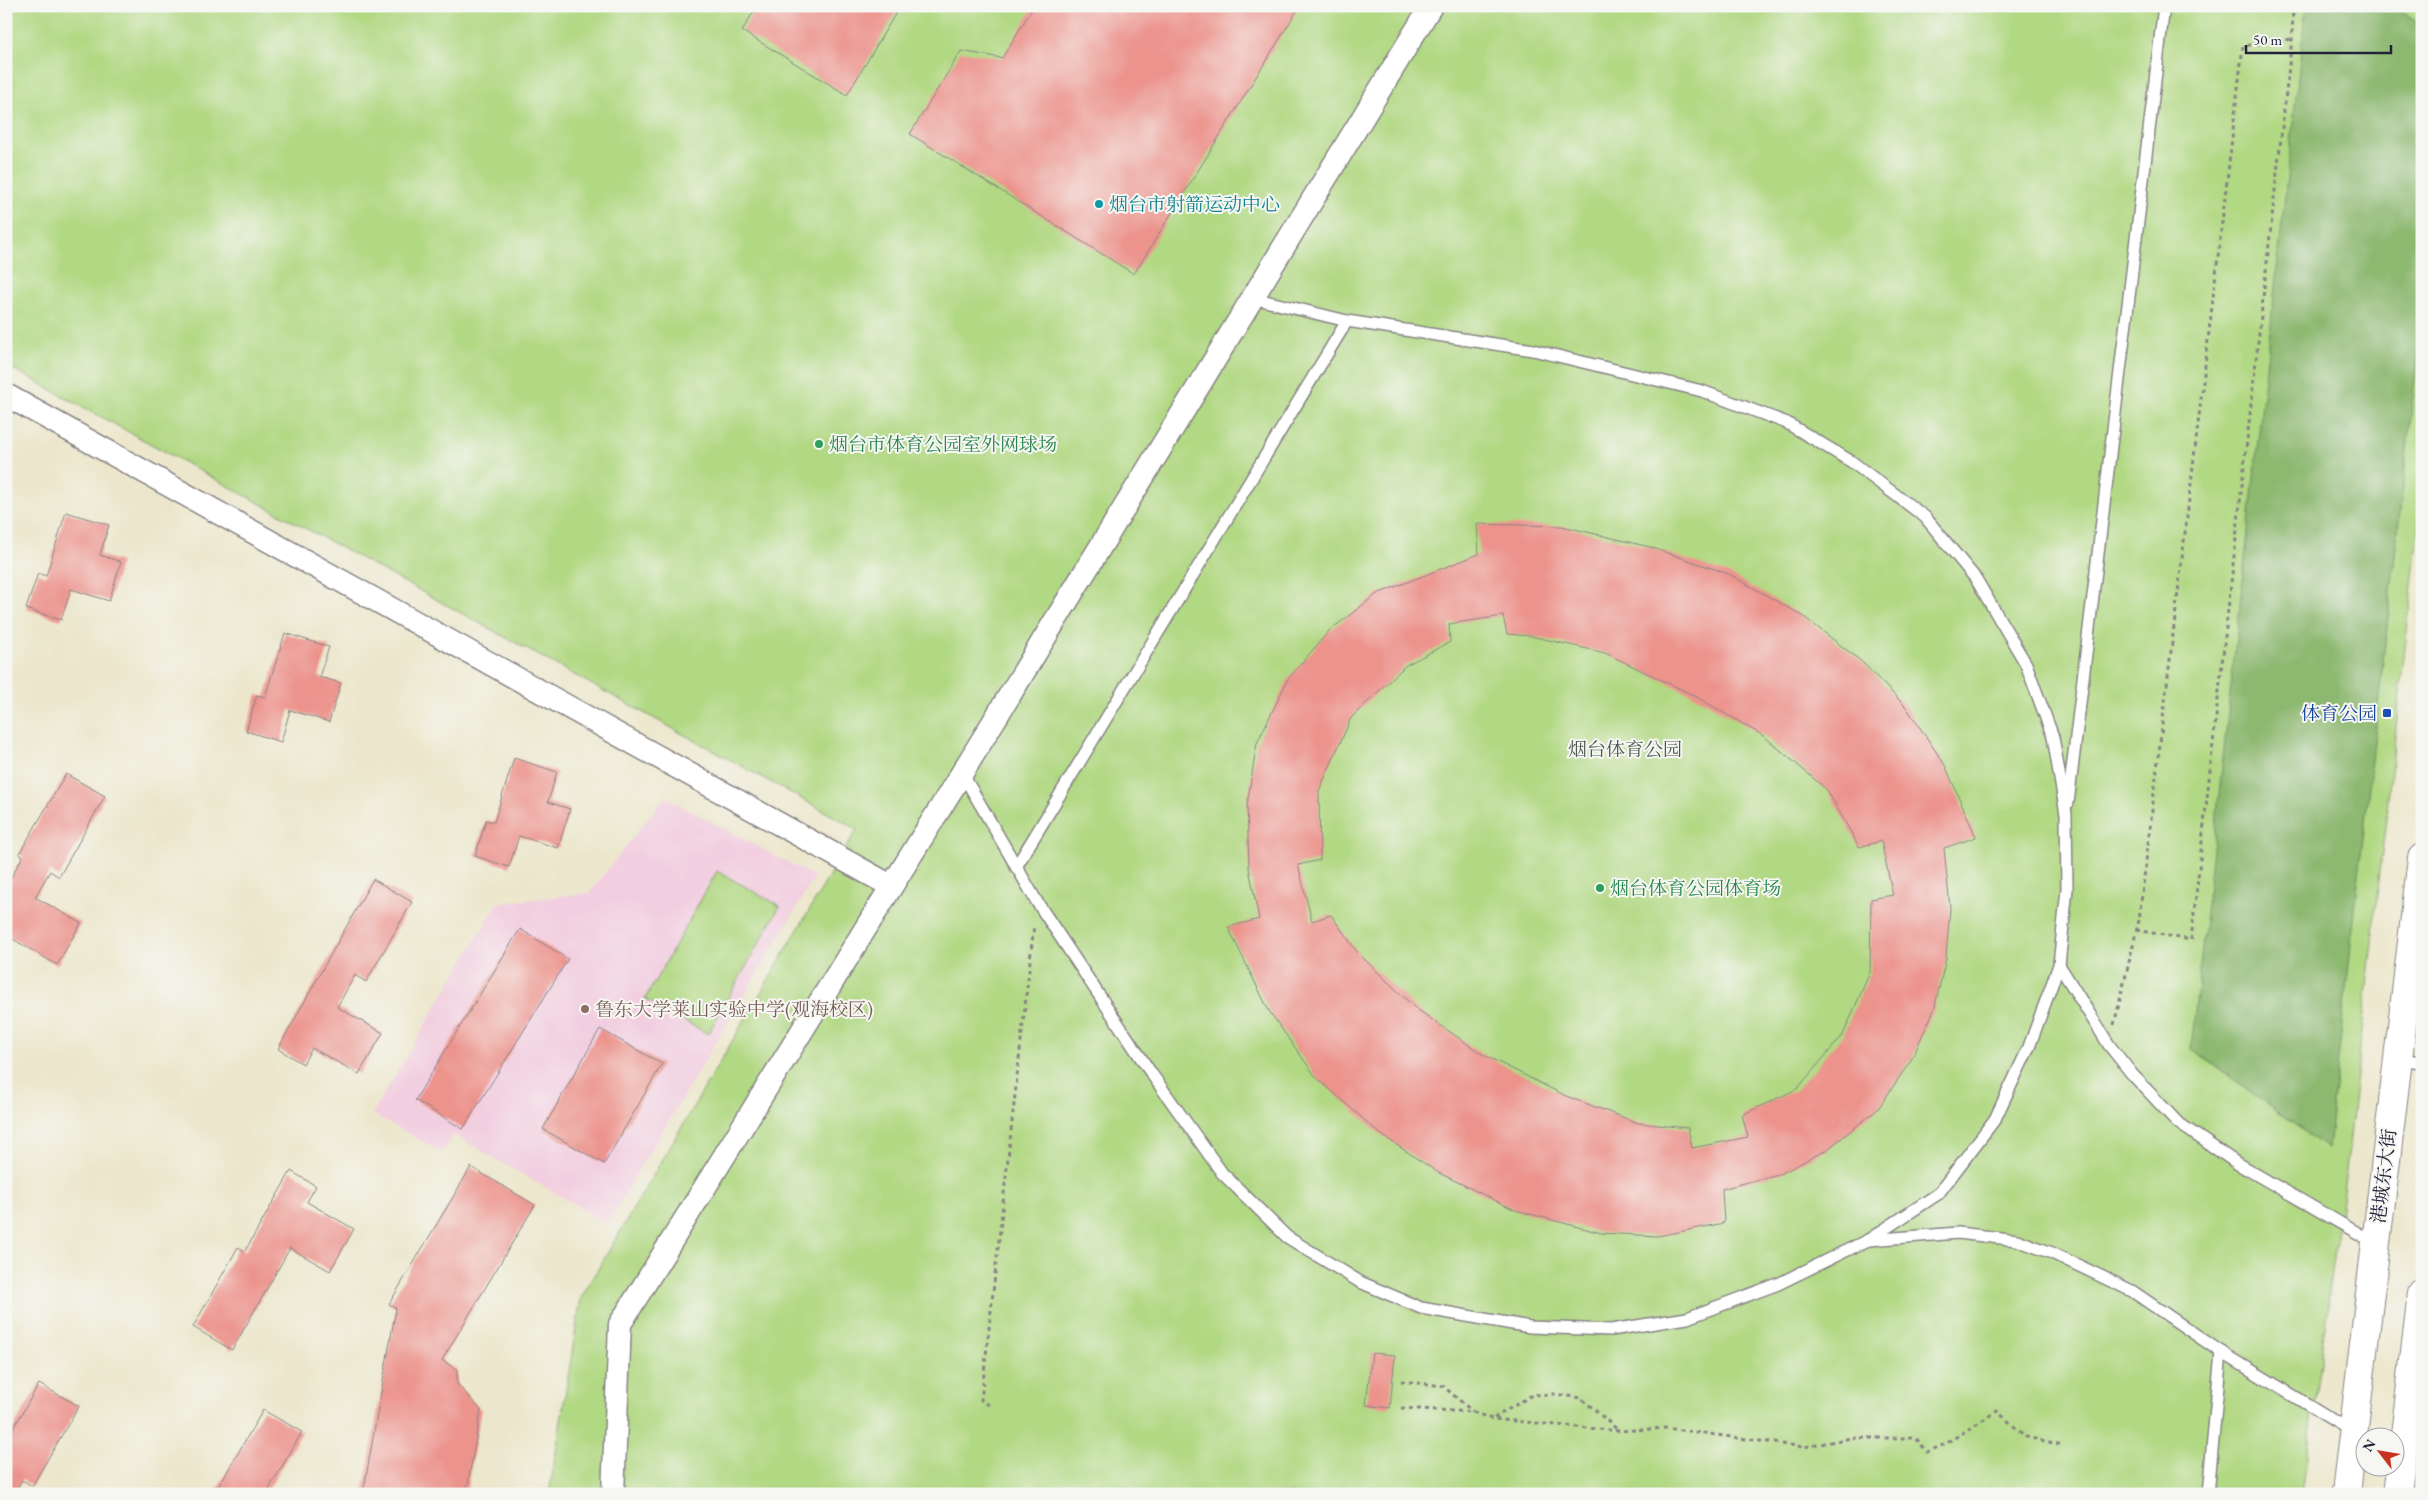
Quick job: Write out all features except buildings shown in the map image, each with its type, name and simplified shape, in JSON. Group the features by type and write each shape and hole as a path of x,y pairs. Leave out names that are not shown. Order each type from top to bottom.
{"main road":[{"name":"港城东大街","path":"2346,1494 2376,1244 2409,1060 2422,858"},
{"path":"2398,1494 2422,1293"}],"street":[{"path":"613,1494 620,1324 962,773 1431,6"},
{"path":"6,395 891,886"}],"lane":[{"path":"962,773 1037,902 1151,1073 1222,1173 1288,1237 1360,1282 1421,1308 1530,1327 1611,1330 1687,1318 1778,1284 1868,1240 1938,1194 1995,1118 2029,1047 2059,964 2067,889 2066,814 2164,6"},
{"path":"1253,298 1347,321 1533,350 1702,391 1787,423 1852,462 1925,517 1976,579 2026,664 2053,737 2066,814"},
{"path":"1016,867 1347,321"},
{"path":"2059,964 2109,1045 2132,1074 2178,1122 2238,1164 2376,1244"},
{"path":"1868,1240 1958,1233 2017,1240 2077,1264 2132,1292 2221,1352 2354,1432"},
{"path":"2208,1494 2221,1352"}],"path":[{"path":"2136,930 2191,940 2292,39 2293,6"},
{"path":"2109,1045 2136,930 2243,46 2292,39"},
{"path":"989,1405 981,1400 1037,902"},
{"path":"1401,1381 1443,1386 1473,1412"},
{"path":"1492,1418 1532,1395 1554,1394 1581,1398 1620,1431"},
{"path":"1401,1408 1473,1412 1492,1418 1620,1431 1666,1428 1804,1447 1852,1438 1916,1438 1927,1452 1945,1444 1997,1411 2026,1437 2063,1445"}],"shaded area":[{"name":"鲁东大学莱山实验中学(观海校区)","path":"665,797 815,877 607,1223 454,1135 442,1152 372,1114 498,903 589,893"}],"green space":[{"name":"烟台体育公园","path":"6,6 2422,6 2422,497 2348,1155 2302,1494 549,1494 581,1298 857,829 6,365"},
{"path":"2306,6 2394,6 2422,26 2422,317 2328,1149 2191,1048"},
{"path":"717,871 780,906 708,1034 645,999"}],"place":[{"name":"烟台市射箭运动中心","path":"1099,204"},
{"name":"烟台市体育公园室外网球场","path":"819,444"},
{"name":"体育公园","path":"2387,713"},
{"name":"烟台体育公园体育场","path":"1600,888"},
{"name":"鲁东大学莱山实验中学(观海校区)","path":"585,1009"}]}
